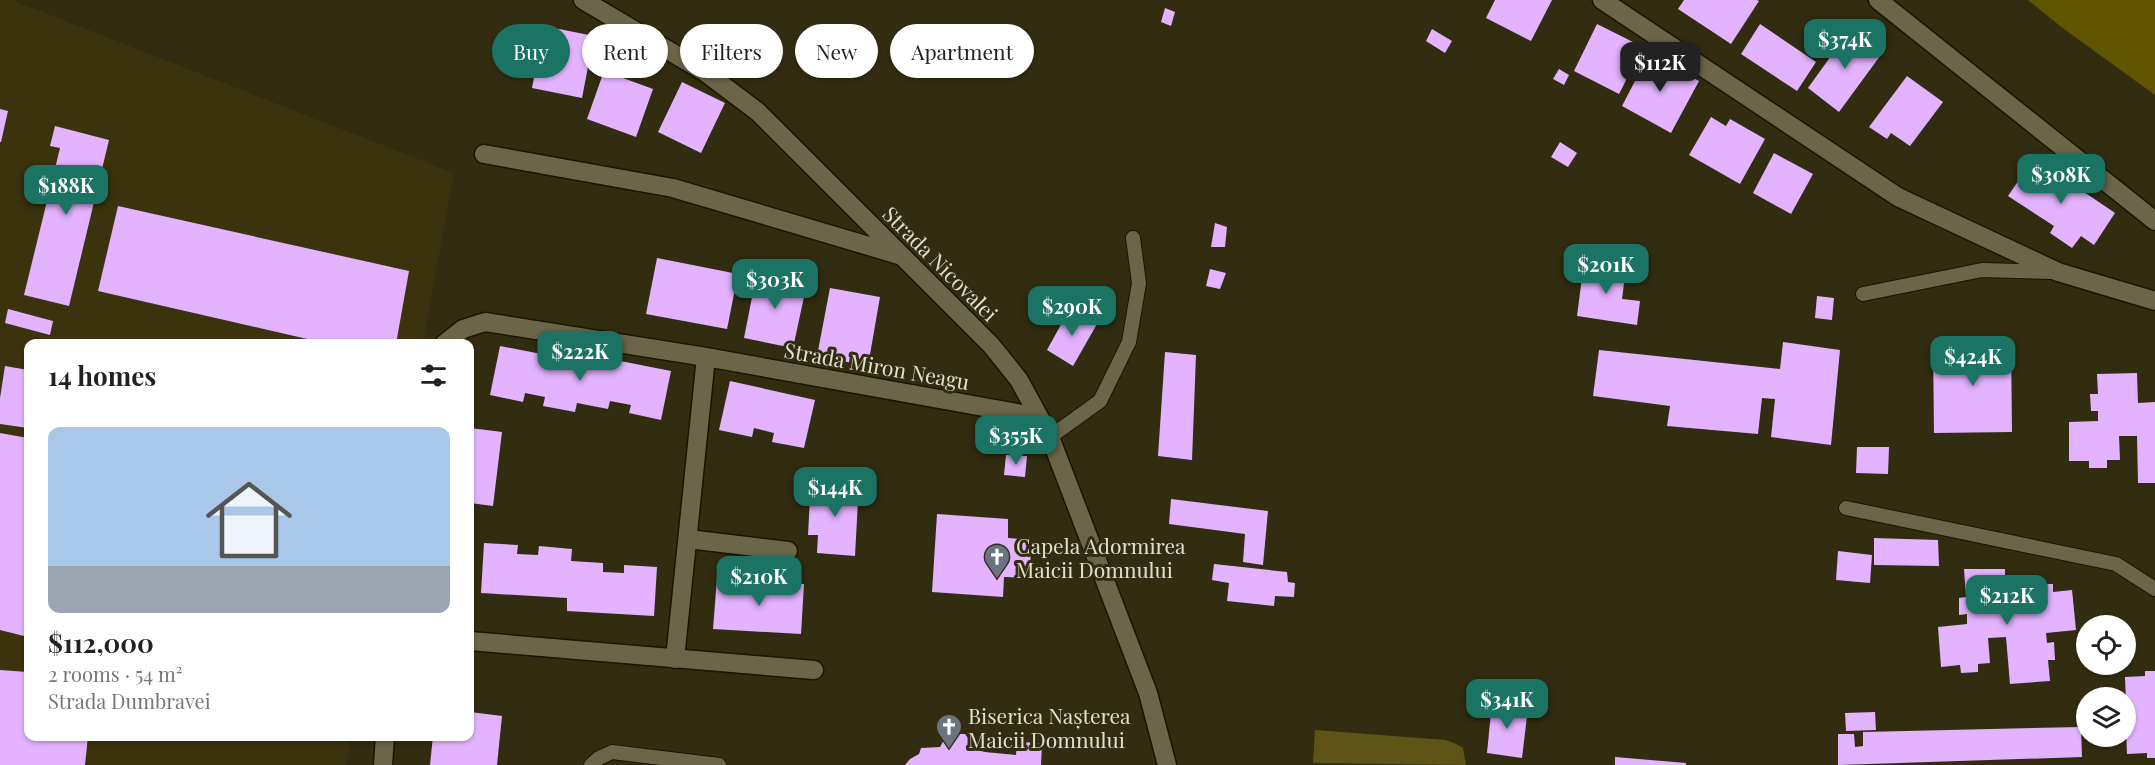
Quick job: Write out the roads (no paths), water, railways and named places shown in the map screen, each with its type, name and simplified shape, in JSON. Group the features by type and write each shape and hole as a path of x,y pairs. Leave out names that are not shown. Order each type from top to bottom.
{"street":[{"name":"Strada Nicovalei","path":"583,0 705,72 758,112 991,345 1019,380 1050,437 1144,682 1167,765"},
{"path":"1602,0 1898,197 2058,272 2155,302"},
{"path":"1878,0 2155,220"},
{"path":"484,154 673,188 903,256"},
{"name":"Strada Miron Neagu","path":"450,339 463,329 485,322 706,357 1039,417"},
{"path":"675,659 706,357"},
{"path":"688,539 788,551"},
{"path":"474,641 814,670"},
{"path":"383,765 385,741"}],"lane":[{"path":"1050,437 1100,401 1129,342 1139,283 1133,238"},
{"path":"1863,294 1982,270 2058,272"},
{"path":"1846,508 2116,564 2155,589"},
{"path":"591,765 612,752 719,765"}],"place":[{"name":"Capela Adormirea Maicii Domnului","path":"997,580"},
{"name":"Biserica Nașterea Maicii Domnului","path":"949,750"}]}
